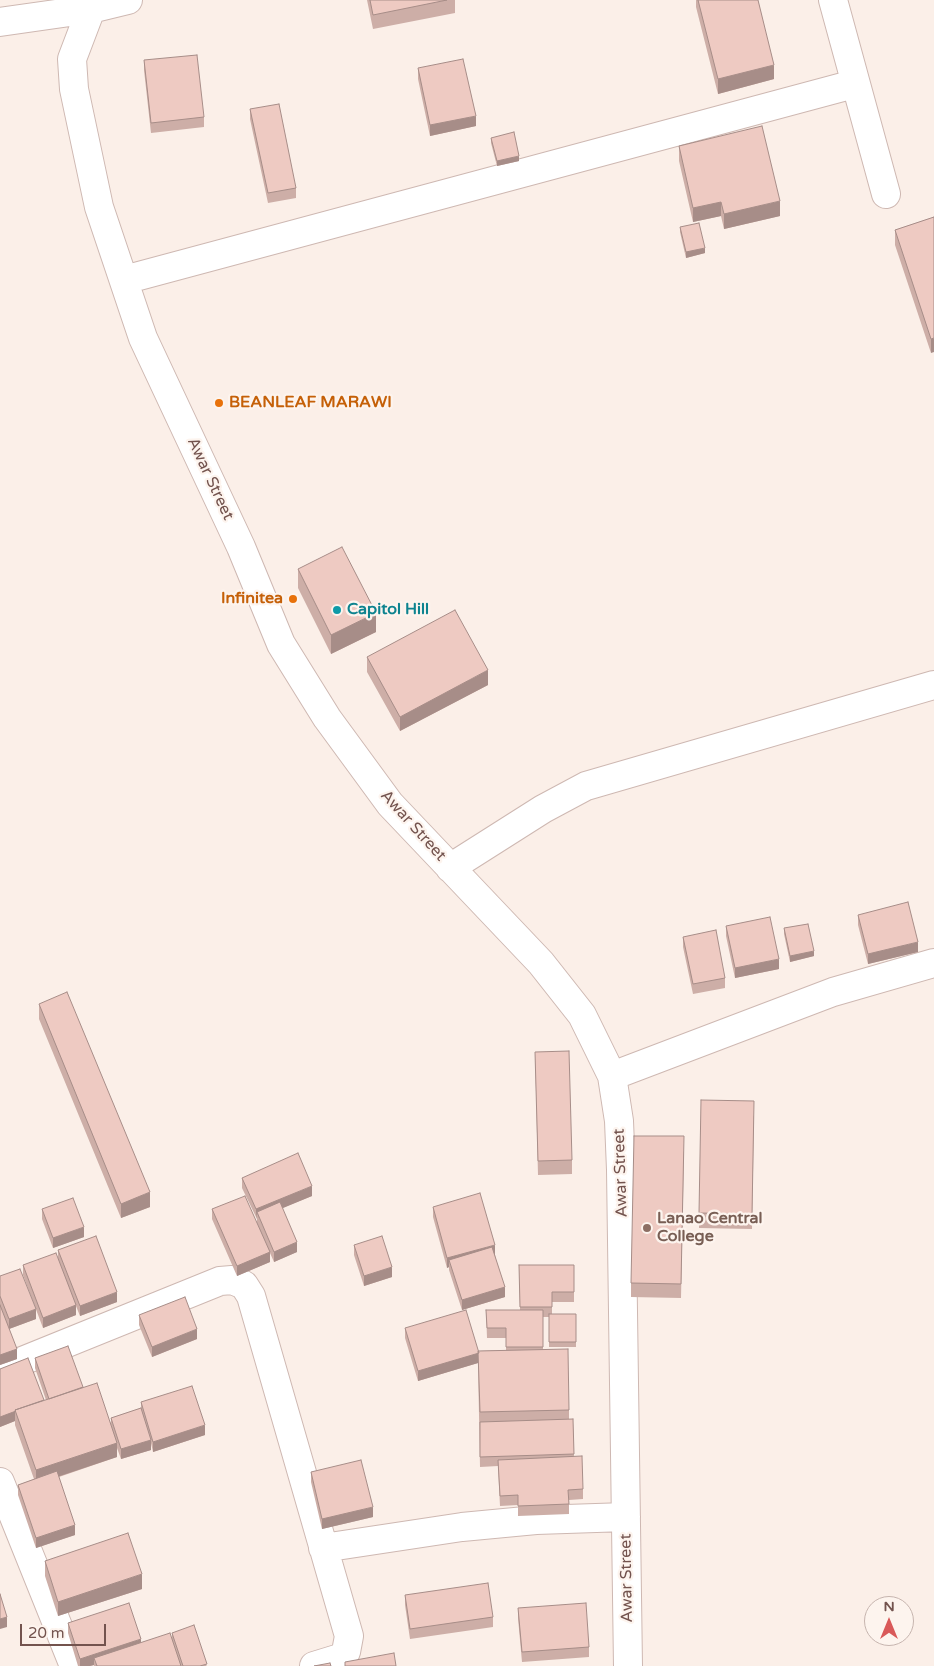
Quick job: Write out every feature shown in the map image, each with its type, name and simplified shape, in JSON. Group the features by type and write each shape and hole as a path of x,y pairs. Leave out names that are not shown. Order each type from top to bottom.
{"street":[{"path":"0,22 128,0"},
{"path":"833,0 854,84 886,194"},
{"name":"Awar Street","path":"92,5 72,59 74,89 98,207 143,338 242,547 281,644 327,718 390,804 541,963 582,1015 612,1076 619,1121 621,1170 628,1666"},
{"path":"124,280 854,84"},
{"path":"450,868 543,809 586,786 934,685"},
{"path":"612,1076 833,992 934,963"},
{"path":"0,1370 220,1281 232,1280 244,1285 251,1296 349,1636 348,1645 340,1658 314,1666"},
{"path":"0,1482 74,1666"},
{"path":"323,1548 462,1527 536,1520 626,1517"}],"building":[{"path":"370,0 447,0 373,15"},
{"path":"698,0 758,0 774,65 718,79"},
{"path":"197,55 204,117 151,123 144,60"},
{"path":"463,59 476,116 430,125 418,68"},
{"path":"279,104 296,188 268,193 250,109"},
{"path":"762,126 780,201 724,214 721,202 693,208 679,146"},
{"path":"514,132 519,156 497,161 491,138"},
{"path":"934,217 934,338 931,339 895,230"},
{"path":"699,223 705,248 686,252 680,227"},
{"name":"Capitol Hill","path":"342,547 376,613 331,635 298,569"},
{"path":"455,610 488,670 400,717 367,657"},
{"path":"908,902 918,942 868,954 858,915"},
{"path":"770,917 779,959 735,968 726,926"},
{"path":"808,924 814,951 790,956 784,928"},
{"path":"716,930 725,978 693,984 683,937"},
{"path":"67,992 150,1192 121,1204 39,1004"},
{"path":"569,1051 572,1160 538,1161 535,1052"},
{"path":"701,1100 754,1101 752,1214 699,1213"},
{"path":"634,1136 684,1136 681,1284 631,1283"},
{"path":"298,1153 312,1186 256,1209 242,1178"},
{"path":"480,1193 495,1245 447,1258 433,1207"},
{"path":"245,1196 270,1252 237,1266 212,1209"},
{"path":"73,1198 84,1227 53,1238 42,1209"},
{"path":"280,1202 297,1242 274,1252 257,1212"},
{"path":"96,1236 117,1292 80,1306 58,1250"},
{"path":"382,1236 392,1267 364,1276 354,1245"},
{"path":"492,1247 505,1287 462,1300 449,1260"},
{"path":"56,1253 76,1305 43,1318 23,1265"},
{"path":"519,1265 574,1265 574,1292 552,1292 552,1307 520,1307"},
{"path":"20,1269 36,1309 9,1319 0,1296 0,1276"},
{"path":"185,1297 197,1329 152,1347 139,1315"},
{"path":"0,1305 17,1349 0,1355"},
{"path":"466,1310 479,1353 418,1371 405,1328"},
{"path":"486,1310 543,1310 543,1347 506,1347 506,1328 487,1328"},
{"path":"549,1314 576,1314 576,1342 549,1342"},
{"path":"68,1346 83,1387 49,1399 35,1358"},
{"path":"568,1349 569,1410 480,1412 478,1351"},
{"path":"28,1358 44,1400 0,1417 0,1369"},
{"path":"97,1383 117,1443 36,1470 15,1410"},
{"path":"192,1386 205,1425 153,1442 141,1402"},
{"path":"141,1408 151,1440 121,1449 111,1418"},
{"path":"573,1419 574,1454 480,1457 480,1422"},
{"path":"582,1456 583,1489 568,1490 569,1504 518,1506 518,1495 500,1496 498,1460"},
{"path":"361,1460 373,1507 322,1519 311,1472"},
{"path":"57,1471 75,1525 36,1538 18,1485"},
{"path":"128,1533 142,1574 58,1602 45,1561"},
{"path":"488,1583 493,1617 410,1629 405,1595"},
{"path":"0,1594 7,1617 0,1619"},
{"path":"129,1603 141,1639 80,1659 68,1623"},
{"path":"586,1603 589,1647 522,1652 518,1608"},
{"path":"194,1625 207,1664 183,1666 172,1633"},
{"path":"170,1633 181,1666 97,1666 94,1658"},
{"path":"394,1653 396,1666 345,1666 345,1662"},
{"path":"330,1663 331,1666 314,1666"}],"place":[{"name":"BEANLEAF MARAWI","path":"219,403"},
{"name":"Infinitea","path":"293,599"},
{"name":"Capitol Hill","path":"337,610"},
{"name":"Lanao Central College","path":"647,1228"}]}
